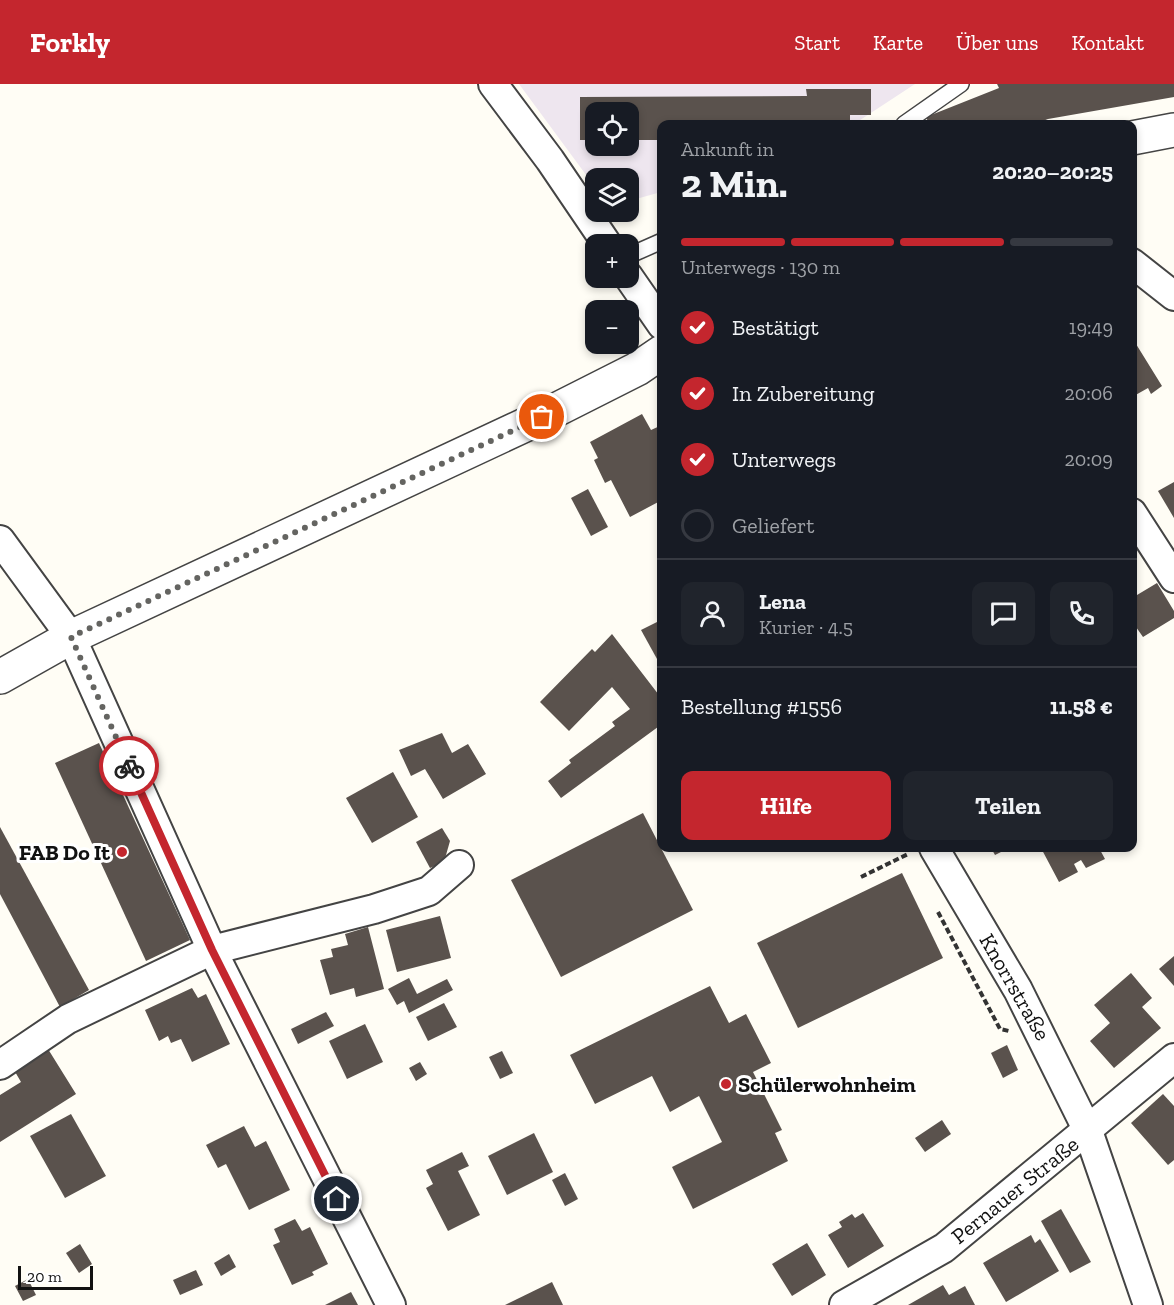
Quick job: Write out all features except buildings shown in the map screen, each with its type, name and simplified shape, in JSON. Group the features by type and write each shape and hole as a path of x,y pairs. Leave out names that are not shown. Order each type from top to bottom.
{"street":[{"path":"493,84 550,160 600,234"},
{"path":"1137,137 1174,130"},
{"path":"1137,268 1174,296"},
{"path":"636,288 657,318"},
{"path":"0,677 71,637 542,417 638,369 657,356"},
{"path":"1137,521 1174,578"},
{"path":"0,540 71,637 212,950 391,1305"},
{"name":"Knorrstraße","path":"918,856 1018,990 1088,1131 1148,1305"},
{"path":"0,1065 68,1019 212,950 374,909 429,891 459,865"},
{"name":"Pernauer Straße","path":"844,1305 944,1248 1174,1058"}],"lane":[{"path":"910,120 961,84"},
{"path":"639,251 657,243"}],"path":[{"path":"861,877 918,856"},
{"path":"935,906 1000,1029 1011,1031 1016,1041"}],"shaded area":[{"path":"519,84 915,84 860,120 657,120 657,193 639,198 639,168 585,168 585,173"}],"way so far":[{"path":"129,766 71,637 542,417"}],"place":[{"name":"FAB Do It","path":"122,852"},
{"name":"Schülerwohnheim","path":"726,1084"}],"route":[{"path":"129,766 212,950 337,1199"}]}
